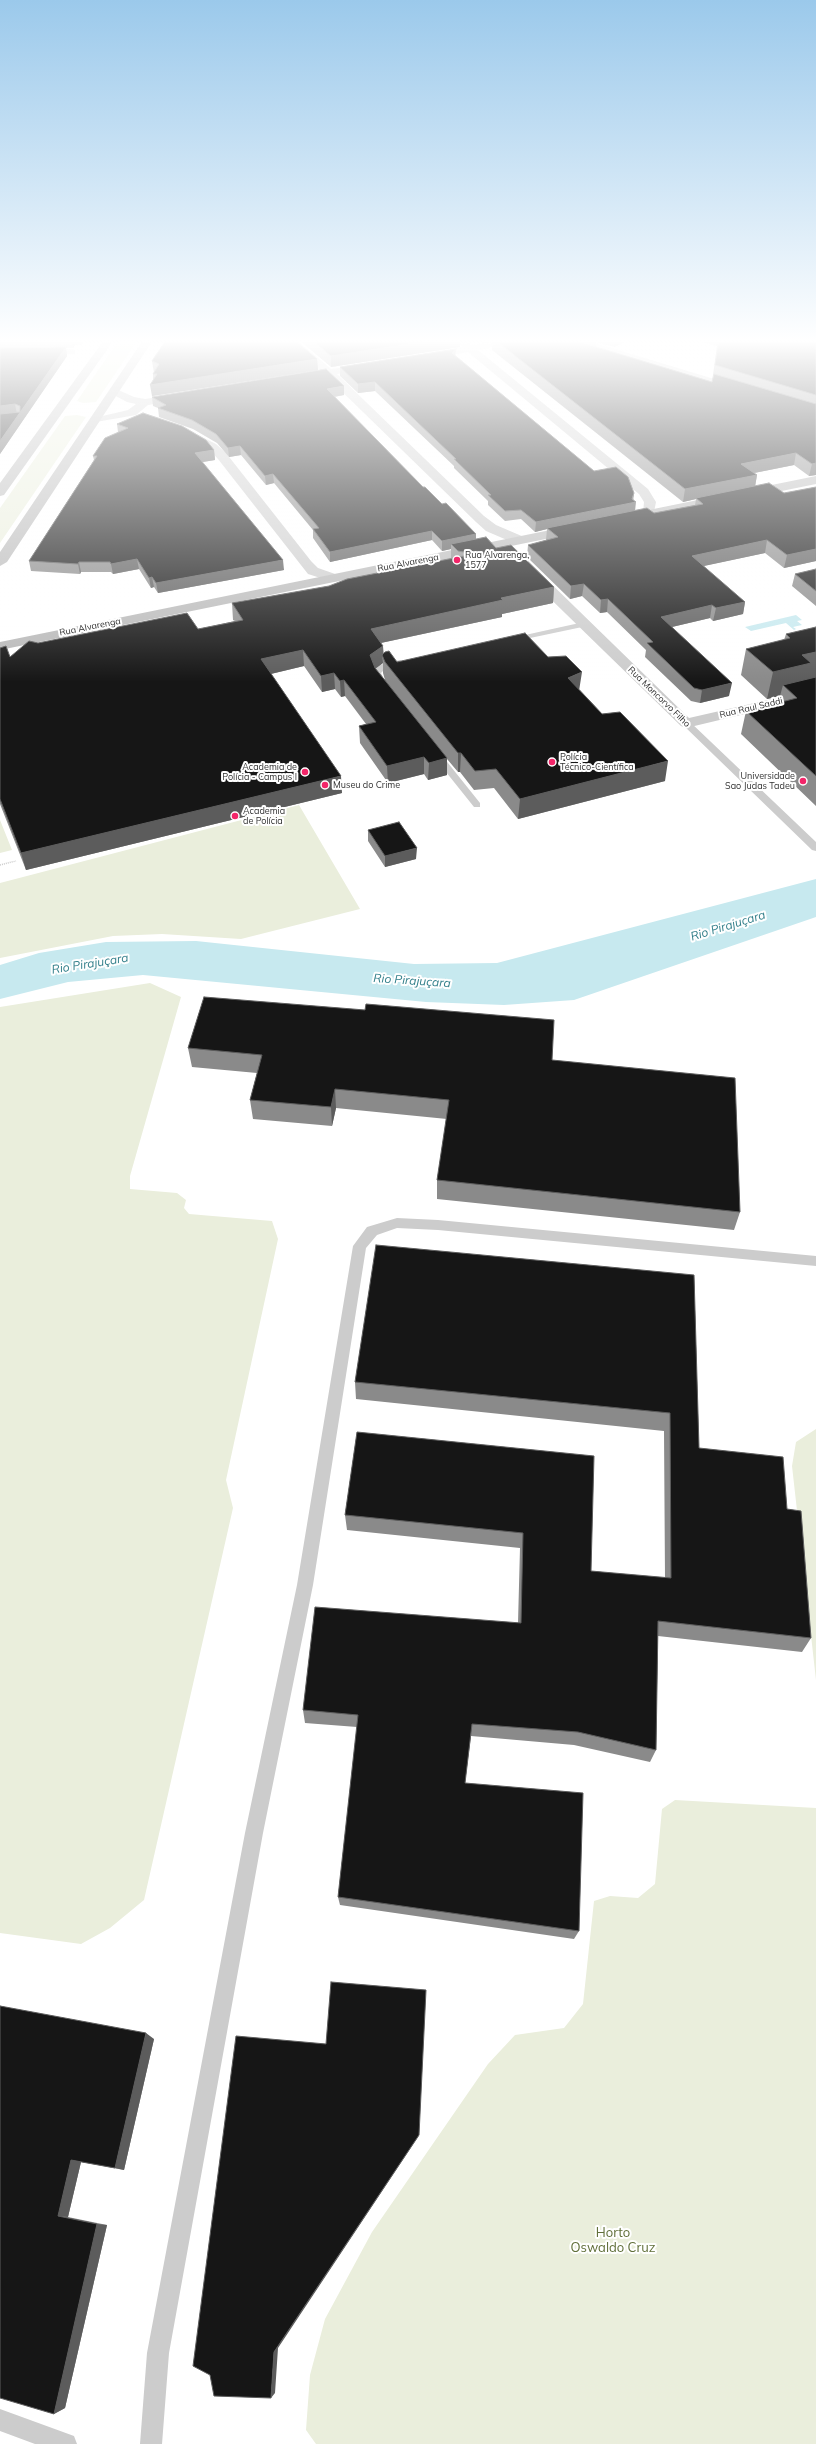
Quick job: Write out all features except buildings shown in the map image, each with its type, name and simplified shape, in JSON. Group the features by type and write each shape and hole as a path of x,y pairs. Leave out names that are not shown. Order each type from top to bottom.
{"main road":[{"path":"0,492 27,454"},
{"path":"0,562 72,454"},
{"path":"610,522 816,480"},
{"name":"Rua Alvarenga","path":"0,646 587,526"}],"street":[{"path":"219,454 306,564 313,571 334,578"},
{"path":"412,454 491,528 519,540"},
{"path":"598,454 644,492 650,502 649,514"},
{"path":"503,544 514,554"},
{"name":"Rua Moncorvo Filho","path":"524,565 686,723"},
{"name":"Rua Raul Saddi","path":"686,723 816,693"}],"lane":[{"path":"499,641 584,624"},
{"path":"389,695 376,677 376,672 382,667 413,660"},
{"name":"Rua Moncorvo Filho","path":"686,723 816,848"},
{"path":"433,750 477,805"},
{"path":"150,2444 158,2353 253,1840 305,1585 360,1246 372,1231 397,1223 446,1226 816,1261"},
{"path":"0,2420 66,2444"}],"path":[{"path":"0,865 16,861"}],"green space":[{"path":"38,454 61,454 0,543 0,508"},
{"path":"299,805 360,909 241,939 162,934 113,936 0,958 0,883"},
{"path":"0,820 12,850 0,853"},
{"path":"150,983 181,997 130,1176 130,1189 177,1193 186,1200 184,1208 189,1214 272,1221 278,1239 226,1480 233,1508 144,1900 110,1928 81,1944 0,1933 0,1007"},
{"path":"816,1429 816,1680 792,1466 796,1442"},
{"name":"Horto Oswaldo Cruz","path":"675,1800 816,1808 816,2444 316,2444 306,2430 310,2375 325,2319 372,2232 488,2064 515,2035 564,2028 583,2004 594,1901 610,1896 638,1898 655,1884 662,1809"}],"water":[{"path":"796,615 802,620 797,621 802,625 793,627 796,629 794,630 786,623 751,631 745,627"},
{"name":"Rio Pirajuçara","path":"816,879 816,917 574,1000 504,1005 426,1002 143,975 68,982 0,999 0,965 39,953 106,942 196,941 414,964 497,963"}],"place":[{"name":"Rua Alvarenga, 1577","path":"457,560"},
{"name":"Polícia Técnico-Científica","path":"552,762"},
{"name":"Academia de Polícia - Campus I","path":"305,772"},
{"name":"Universidade Sao Judas Tadeu","path":"803,781"},
{"name":"Museu do Crime","path":"325,785"},
{"name":"Academia de Polícia","path":"235,816"}]}
